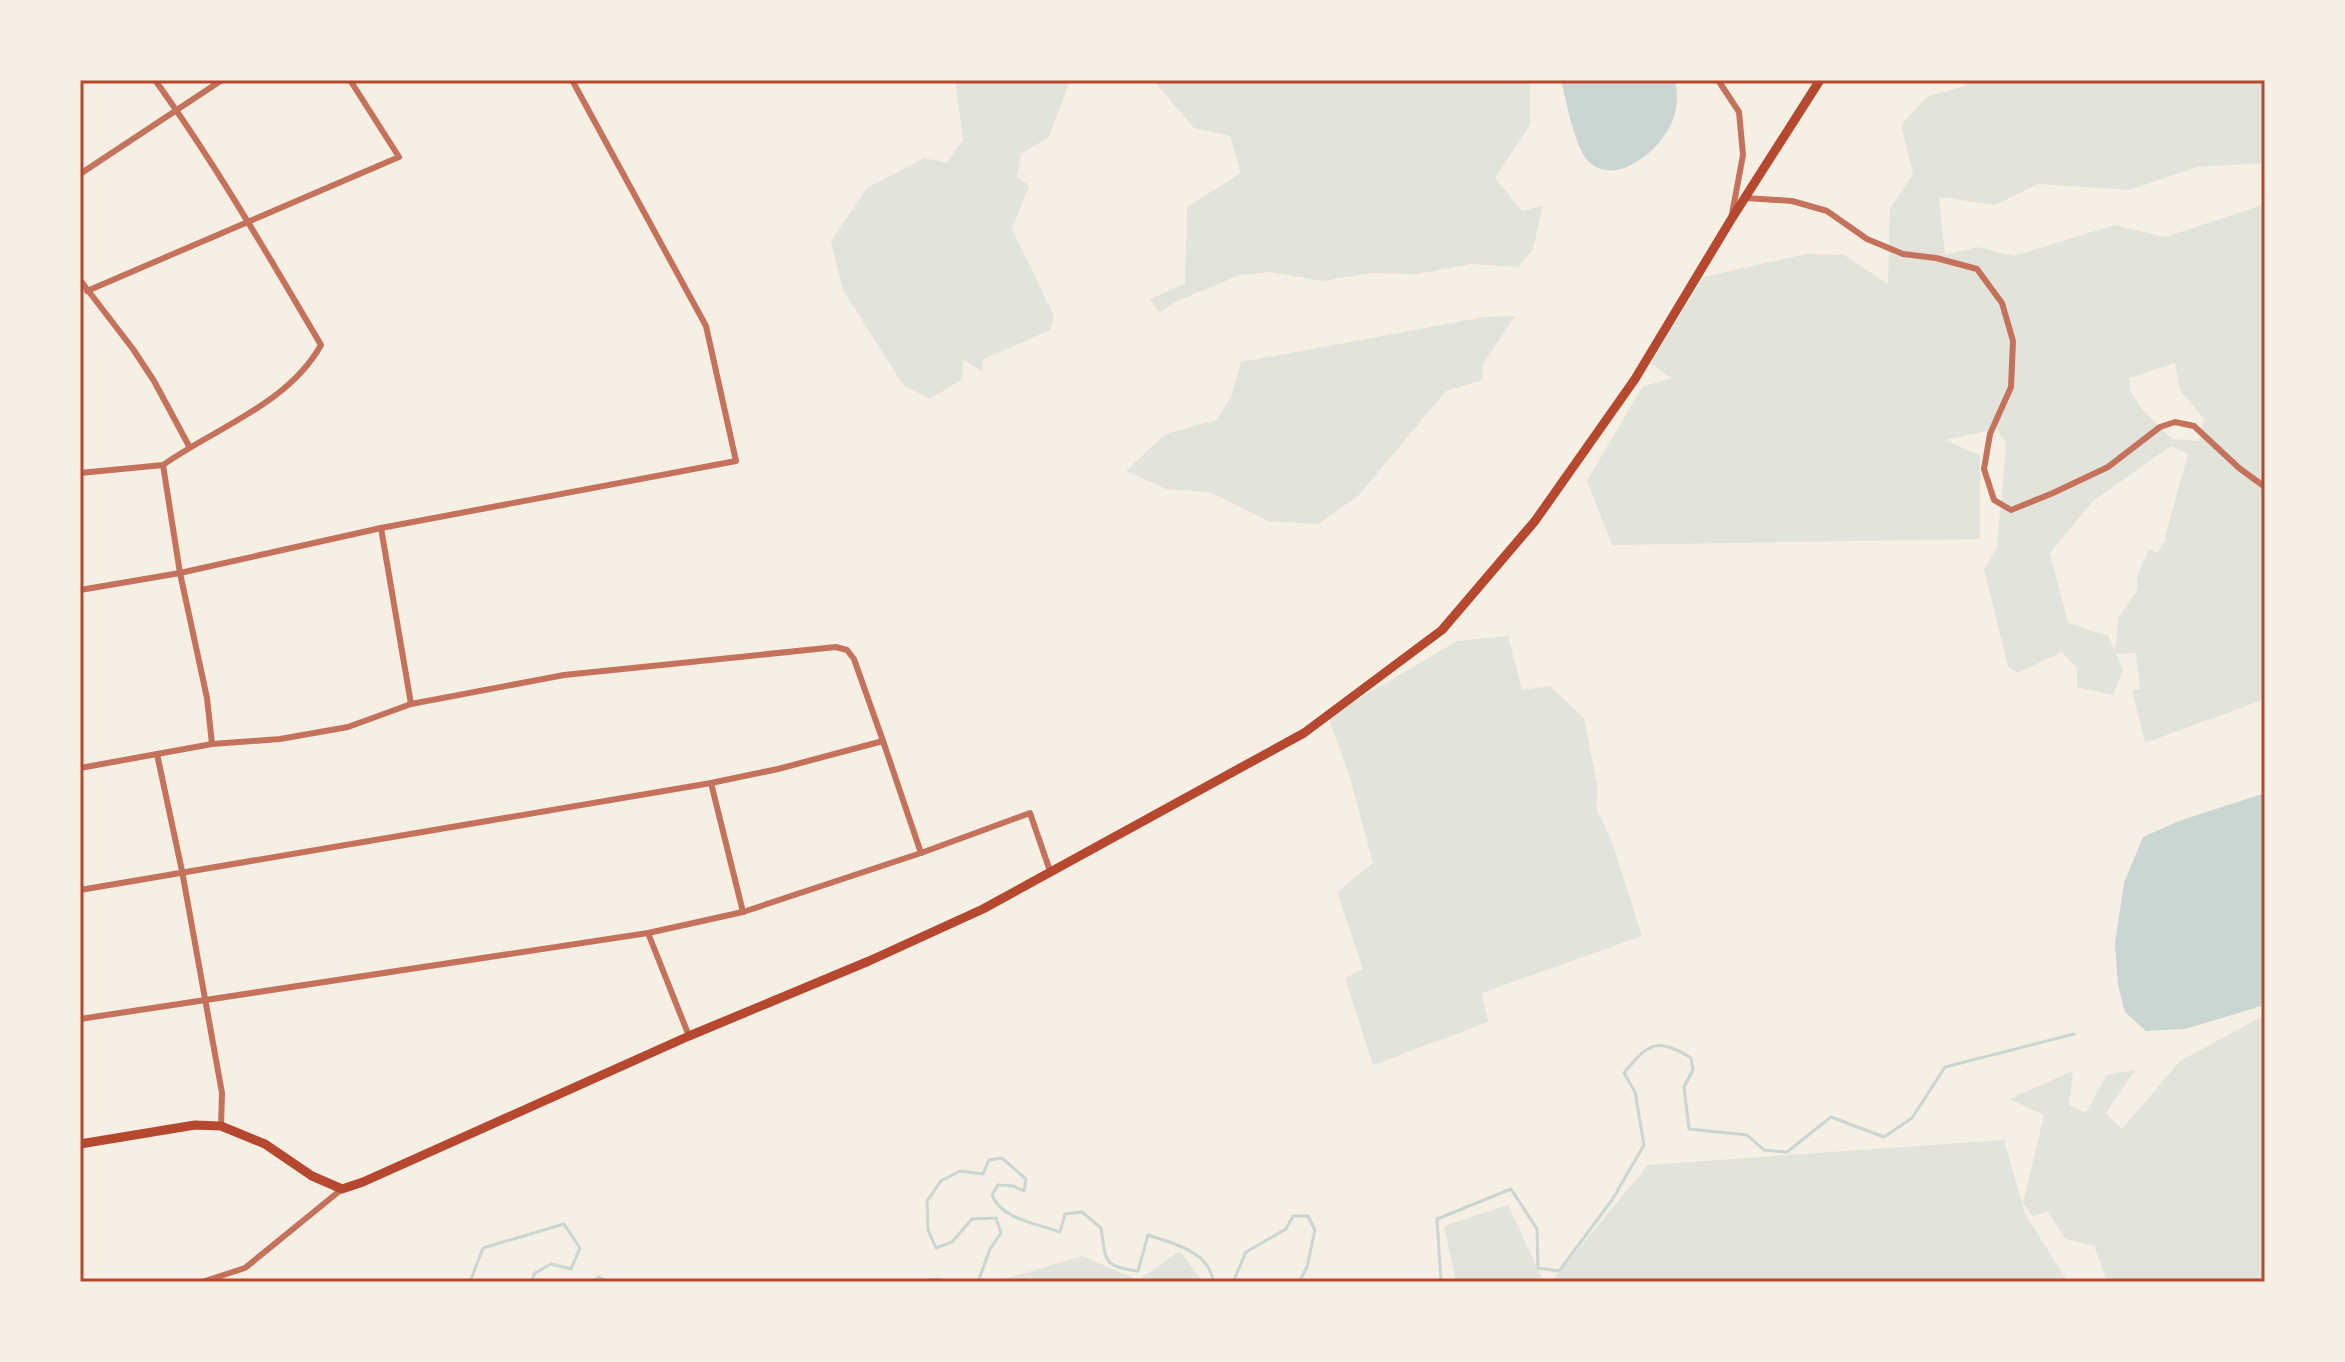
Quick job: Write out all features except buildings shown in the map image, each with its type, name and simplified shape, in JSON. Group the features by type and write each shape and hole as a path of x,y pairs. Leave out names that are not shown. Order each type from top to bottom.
{"main road":[{"path":"80,1144 195,1125 221,1126 265,1144 312,1176 342,1189 363,1182 983,909 1304,733 1442,630 1535,521 1635,379 1820,80"}],"street":[{"path":"80,473 163,465 288,386 311,363 321,345 249,223 155,80"},
{"path":"80,174 222,80"},
{"path":"87,291 399,157 350,80"},
{"path":"80,590 180,573 381,528 736,461 706,326 572,80"},
{"path":"1718,80 1739,112 1743,155 1732,218"},
{"path":"1746,198 1792,201 1827,211 1867,239 1903,254 1936,258 1977,269 2002,303 2013,341 2011,387 1990,434 1984,469 1994,500 2011,510 2108,467 2160,427 2175,422 2194,426 2239,468 2265,487"},
{"path":"80,280 140,359 189,446"},
{"path":"163,465 180,573 207,698 212,744"},
{"path":"381,528 411,704"},
{"path":"80,768 212,744 280,739 348,727 411,704 564,675 836,647 847,650 854,659 921,853"},
{"path":"80,890 711,783 883,741"},
{"path":"157,754 182,871 222,1093 221,1126"},
{"path":"711,783 743,912"},
{"path":"80,1019 648,933 743,912 1030,813 1050,871"},
{"path":"648,933 689,1036"},
{"path":"202,1282 245,1268 342,1189"}],"shaded area":[{"path":"955,80 1070,80 1049,137 1021,154 1017,176 1029,186 1012,229 1054,316 1050,330 982,360 983,372 963,360 962,379 930,399 903,385 843,290 831,241 867,188 924,158 946,163 963,140"},
{"path":"1153,80 1530,80 1530,125 1495,178 1522,211 1543,205 1533,249 1518,267 1471,264 1417,274 1371,273 1323,281 1270,272 1240,275 1177,301 1159,313 1150,299 1185,284 1187,207 1241,173 1230,136 1194,128"},
{"path":"1561,80 1675,80 1677,101 1673,121 1660,142 1632,165 1610,170 1599,168 1589,162 1579,147"},
{"path":"1966,80 2265,80 2265,163 2197,167 2130,190 2038,184 1995,205 1939,197 1945,255 1977,247 2014,256 2114,225 2165,237 2265,204 2265,699 2145,743 2132,691 2140,689 2136,653 2116,654 2123,670 2113,695 2077,687 2077,668 2062,652 2018,673 2008,667 1984,569 1997,548 2006,443 1997,429 1944,440 1980,455 1980,539 1612,545 1587,481 1642,387 1671,378 1651,363 1704,277 1806,254 1844,255 1888,284 1890,208 1913,174 1901,125 1927,97 1964,86","holes":["2175,363 2180,390 2204,419 2199,441 2172,439 2141,408 2130,390 2129,378","2171,446 2188,454 2167,538 2157,553 2149,549 2137,576 2138,589 2118,618 2115,651 2108,636 2068,623 2050,553 2093,501"]},
{"path":"1515,316 1482,366 1483,380 1446,391 1358,496 1318,524 1268,521 1209,492 1166,489 1126,471 1165,434 1217,420 1232,394 1241,362 1485,317"},
{"path":"1508,636 1522,690 1550,686 1584,718 1598,790 1596,808 1611,839 1642,936 1482,993 1488,1022 1373,1065 1345,978 1363,969 1337,892 1373,863 1349,774 1328,717 1457,641"},
{"path":"2265,793 2265,1005 2185,1029 2146,1031 2125,1012 2118,985 2115,943 2124,883 2143,837 2179,821"},
{"path":"2265,1017 2265,1282 2107,1282 2094,1246 2065,1239 2048,1212 2032,1216 2023,1203 2044,1115 2009,1099 2073,1071 2069,1105 2086,1113 2107,1075 2135,1070 2106,1113 2122,1129 2180,1061"},
{"path":"2004,1140 2025,1214 2068,1282 1551,1282 1648,1165"},
{"path":"1508,1205 1544,1282 1456,1282 1444,1226"},
{"path":"1180,1251 1203,1282 994,1282 1082,1256 1138,1280"}],"waterway":[{"path":"1441,1282 1437,1219 1511,1189 1537,1229 1538,1268 1559,1271 1612,1200 1644,1145 1635,1092 1624,1073 1640,1055 1654,1046 1670,1047 1691,1058 1693,1070 1684,1087 1689,1129 1747,1135 1764,1150 1787,1152 1831,1117 1884,1137 1912,1118 1945,1067 2074,1034"},
{"path":"978,1282 990,1249 1001,1233 996,1218 972,1219 952,1242 936,1248 928,1230 927,1201 941,1181 960,1171 983,1174 989,1160 1002,1158 1026,1179 1024,1191 998,1185 992,1195 1003,1210 1060,1232 1065,1214 1082,1212 1101,1228 1108,1260 1118,1267 1138,1271 1148,1235 1179,1245 1205,1263 1213,1282"},
{"path":"1233,1282 1246,1252 1286,1229 1293,1216 1308,1216 1315,1230 1307,1267 1299,1282"},
{"path":"470,1282 483,1248 564,1224 580,1248 571,1269 551,1264 535,1273 531,1282"},
{"path":"591,1282 599,1277 609,1282"},
{"path":"915,1282 939,1279 945,1282"}]}
